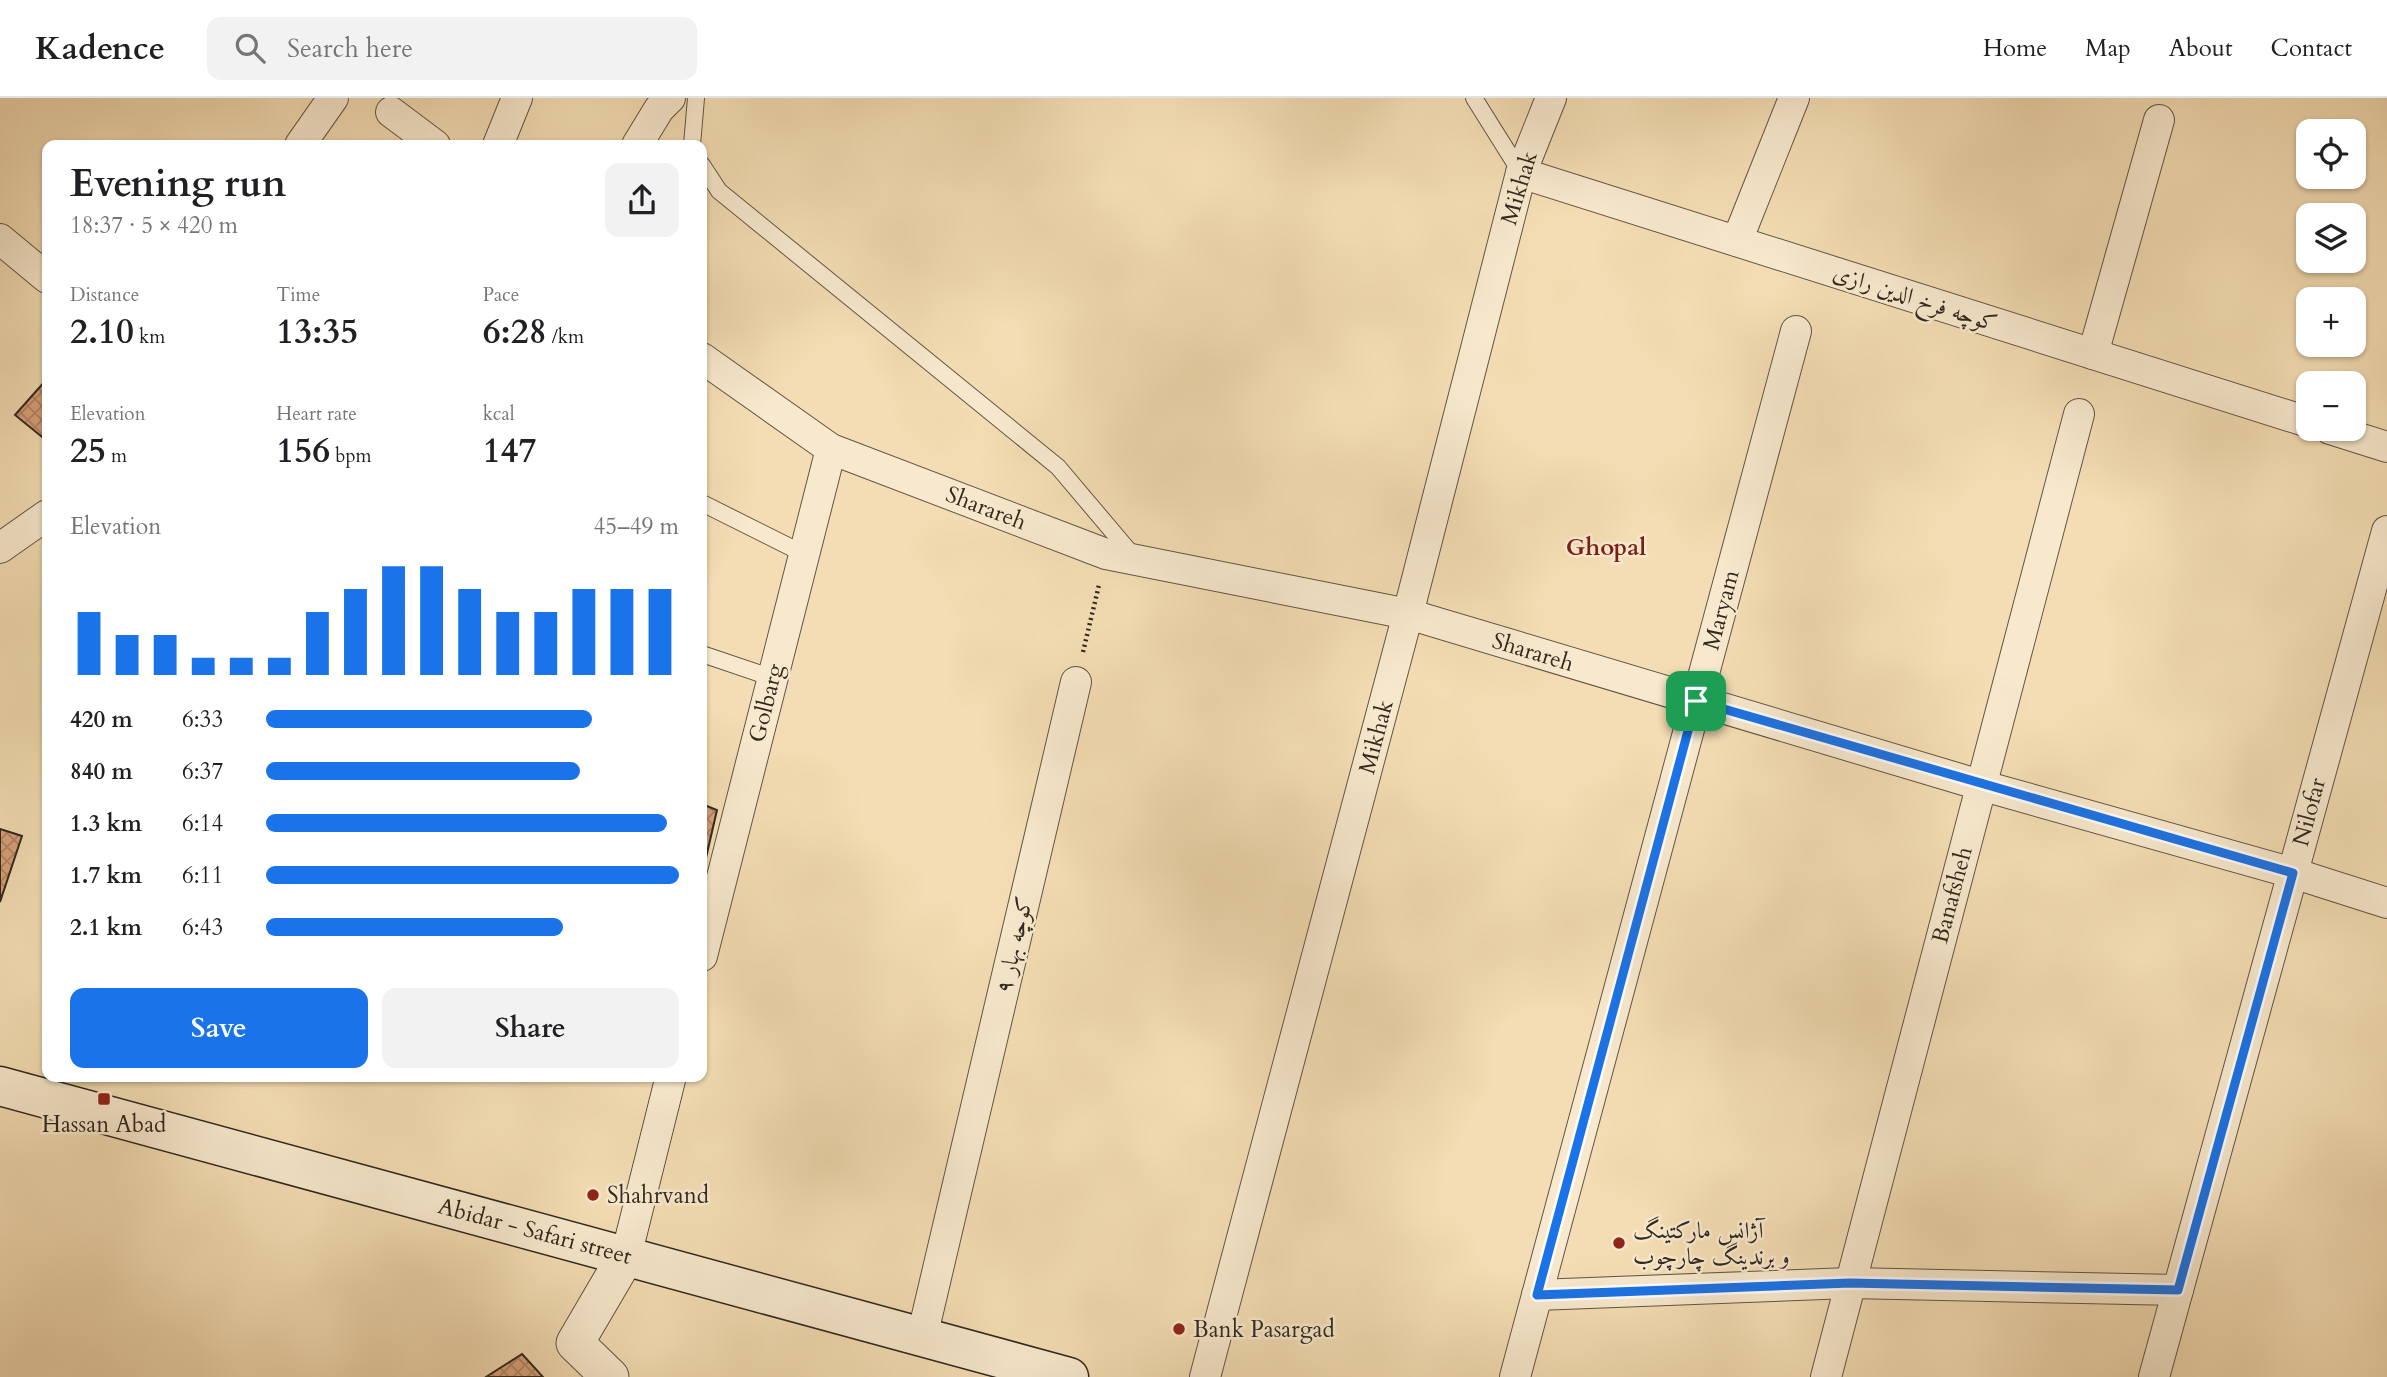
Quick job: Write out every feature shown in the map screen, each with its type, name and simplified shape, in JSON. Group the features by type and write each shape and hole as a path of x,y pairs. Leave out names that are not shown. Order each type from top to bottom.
{"main road":[{"name":"Abidar - Safari street","path":"0,1086 1069,1377"}],"street":[{"path":"304,140 333,98"},
{"path":"500,140 517,98"},
{"path":"640,140 659,108 670,98"},
{"name":"Mikhak","path":"1205,1377 1408,614 1521,173 1550,98"},
{"path":"1737,241 1794,98"},
{"path":"391,112 428,140"},
{"path":"2094,354 2159,120"},
{"name":"کوچه فرخ الدین رازی","path":"1521,173 2296,418"},
{"path":"0,239 42,274"},
{"name":"Maryam","path":"1516,1377 1796,331"},
{"name":"Sharareh","path":"707,362 831,449 1106,554 1408,614 1980,785 2293,873 2387,903"},
{"name":"Banafsheh","path":"1826,1377 2079,414"},
{"path":"2366,440 2387,447"},
{"name":"Golbarg","path":"707,936 831,449"},
{"path":"0,548 42,519"},
{"name":"Nilofar","path":"2154,1377 2387,531"},
{"name":"کوچه بهار ۹","path":"922,1337 1076,682"},
{"path":"610,1377 575,1343 625,1256 669,1082"},
{"path":"1537,1295 1850,1283 2178,1290"}],"lane":[{"path":"692,140 696,98"},
{"path":"1474,98 1521,173"},
{"path":"707,173 719,191 1058,467 1137,560"},
{"path":"707,506 804,554"},
{"path":"707,656 773,678"}],"path":[{"path":"1076,682 1106,554"}],"building":[{"path":"42,385 42,437 15,415"},
{"path":"707,806 717,810 707,853"},
{"path":"0,829 22,836 0,902"},
{"path":"522,1354 543,1377 486,1377"}],"place":[{"name":"Hassan Abad","path":"104,1099"},
{"name":"Shahrvand","path":"593,1195"},
{"name":"آژانس مارکتینگ و برندینگ چارچوب","path":"1619,1243"},
{"name":"Bank Pasargad","path":"1179,1329"}],"district":[{"name":"Ghopal","path":"1606,547"}],"route":[{"path":"1696,701 2293,873 2178,1290 1850,1283 1537,1295 1696,701"}]}
